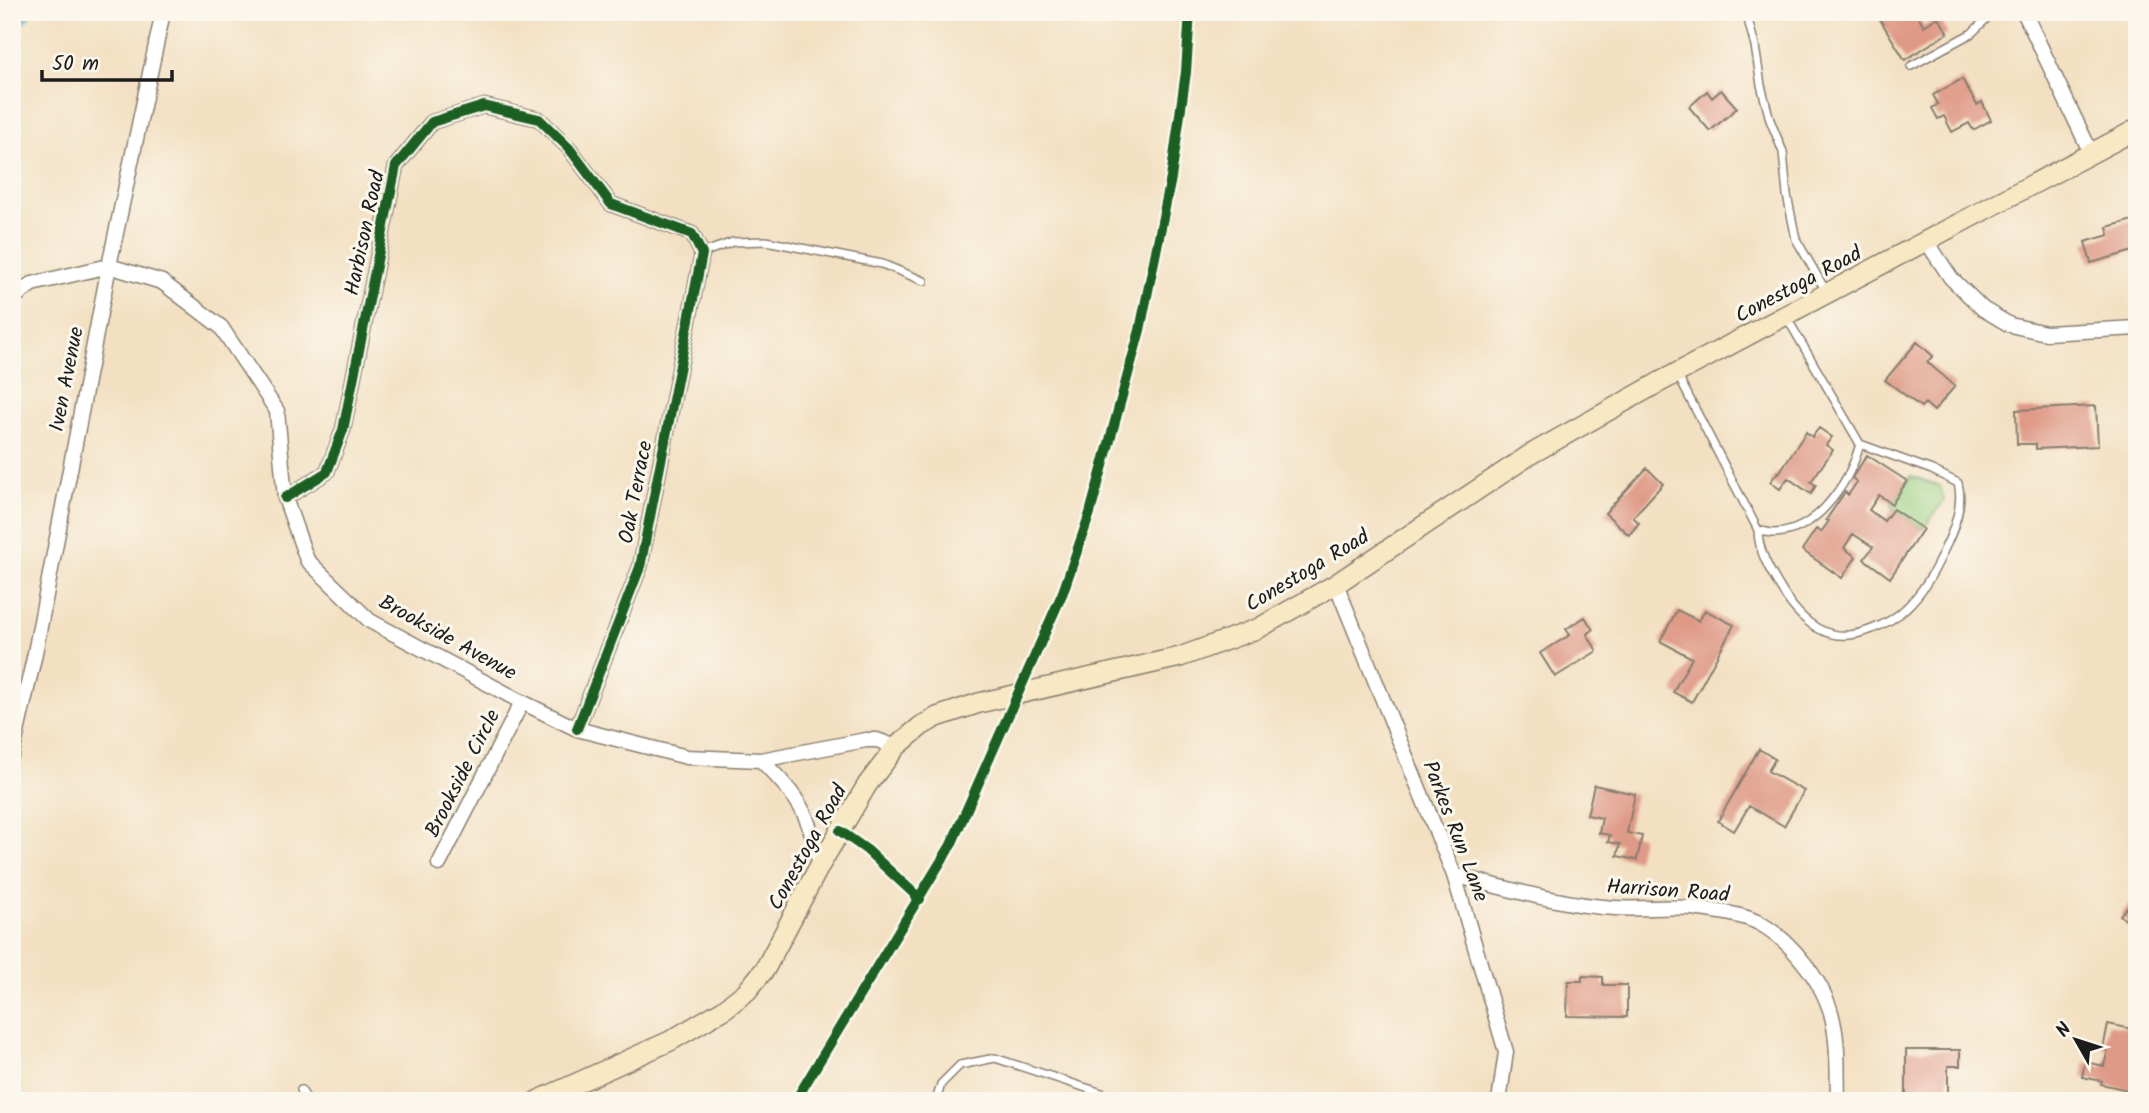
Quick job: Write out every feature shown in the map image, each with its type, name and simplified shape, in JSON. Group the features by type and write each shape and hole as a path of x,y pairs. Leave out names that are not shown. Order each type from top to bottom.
{"main road":[{"name":"Conestoga Road","path":"537,1101 670,1041 723,1010 747,991 765,969 820,865 867,785 896,747 921,726 958,709 1180,657 1259,628 1336,584 1531,454 2137,129"}],"street":[{"name":"Iven Avenue","path":"12,754 34,658 109,266 163,12"},
{"path":"2024,12 2092,155"},
{"name":"Harbison Road","path":"285,498 327,472 343,430 396,166 432,122 484,106 539,119 569,148 611,204 692,234 702,254"},
{"path":"1927,242 1951,278 1983,309 2010,325 2046,333 2137,328"},
{"name":"Oak Terrace","path":"577,729 640,567 702,254"},
{"name":"Brookside Avenue","path":"12,299 32,284 109,266 162,282 221,327 277,411 285,498 307,560 370,621 522,702 577,729 687,757 761,760 866,740 877,740 896,747"},
{"name":"Parkes Run Lane","path":"1336,584 1454,875 1506,1052 1499,1101"},
{"name":"Brookside Circle","path":"439,864 522,702"},
{"path":"761,760 801,803 811,827 820,865"},
{"name":"Harrison Road","path":"1454,875 1545,898 1614,908 1698,909 1743,917 1759,923 1778,935 1800,960 1827,999 1836,1037 1838,1101"}],"lane":[{"path":"1746,12 1770,120 1783,152 1787,195 1796,239 1827,294"},
{"path":"1911,66 1972,33 1993,12"},
{"path":"702,254 733,242 766,241 882,264 923,281"},
{"path":"1677,374 1758,530 1758,542 1792,607 1811,623 1833,635 1864,632 1882,626 1905,609 1934,572 1956,518 1960,492 1958,483 1860,444 1786,316"},
{"path":"1758,530 1774,533 1798,526 1818,515 1846,481 1860,444"},
{"path":"936,1101 941,1084 960,1065 995,1058 1126,1101"},
{"path":"301,1090 308,1101"}],"green space":[{"path":"1911,476 1940,486 1944,501 1923,529 1893,509 1892,504"}],"building":[{"path":"1916,12 1924,26 1938,17 1948,33 1905,60 1876,13"},
{"path":"1962,79 1977,105 1982,102 1991,120 1973,130 1969,123 1952,132 1944,116 1938,119 1932,108 1938,104 1933,95"},
{"path":"1721,90 1737,108 1710,131 1689,107 1707,91 1712,98"},
{"path":"2137,219 2137,250 2091,263 2085,242 2109,235 2107,227"},
{"path":"1917,342 1933,356 1927,362 1955,386 1934,411 1925,403 1921,407 1885,380"},
{"path":"2096,406 2098,446 2036,449 2036,444 2017,444 2016,410"},
{"path":"1819,428 1832,437 1826,445 1833,450 1811,482 1816,485 1811,494 1788,478 1780,489 1770,482 1806,432 1812,437"},
{"path":"1867,455 1907,481 1892,504 1879,495 1869,510 1884,521 1893,509 1923,529 1890,578 1864,559 1873,547 1853,534 1844,548 1856,557 1842,578 1802,550 1816,529 1821,532 1845,492 1848,495 1857,482 1852,478"},
{"path":"1647,468 1663,484 1633,517 1639,523 1629,535 1605,513"},
{"path":"1677,610 1699,621 1705,610 1734,625 1692,702 1673,692 1692,658 1660,641"},
{"path":"1585,617 1593,630 1587,634 1597,651 1555,677 1540,653 1570,635 1566,629"},
{"path":"1759,749 1775,759 1768,771 1804,791 1784,826 1749,806 1734,831 1718,821"},
{"path":"1594,785 1635,794 1627,833 1642,836 1637,860 1617,856 1620,844 1608,842 1610,835 1599,833 1602,818 1587,815"},
{"path":"2130,904 2137,911 2137,940 2130,933 2134,928 2120,915"},
{"path":"1582,976 1603,977 1603,985 1627,985 1627,1017 1567,1016 1568,981 1582,981"},
{"path":"2108,1024 2137,1030 2137,1092 2082,1077 2085,1062 2104,1066 2108,1050 2103,1049"},
{"path":"1906,1050 1960,1050 1960,1066 1948,1066 1948,1101 1911,1101 1911,1096 1906,1097"}],"waterway":[{"path":"12,32 32,12"}],"cycle path":[{"path":"795,1101 951,845 1063,592 1090,513 1140,330 1171,178 1186,72 1190,12"},
{"path":"285,498 327,472 343,430 396,166 432,122 484,106 539,119 569,148 611,204 692,234 702,254 640,567 577,729"},
{"path":"840,831 867,850 920,899"}]}
